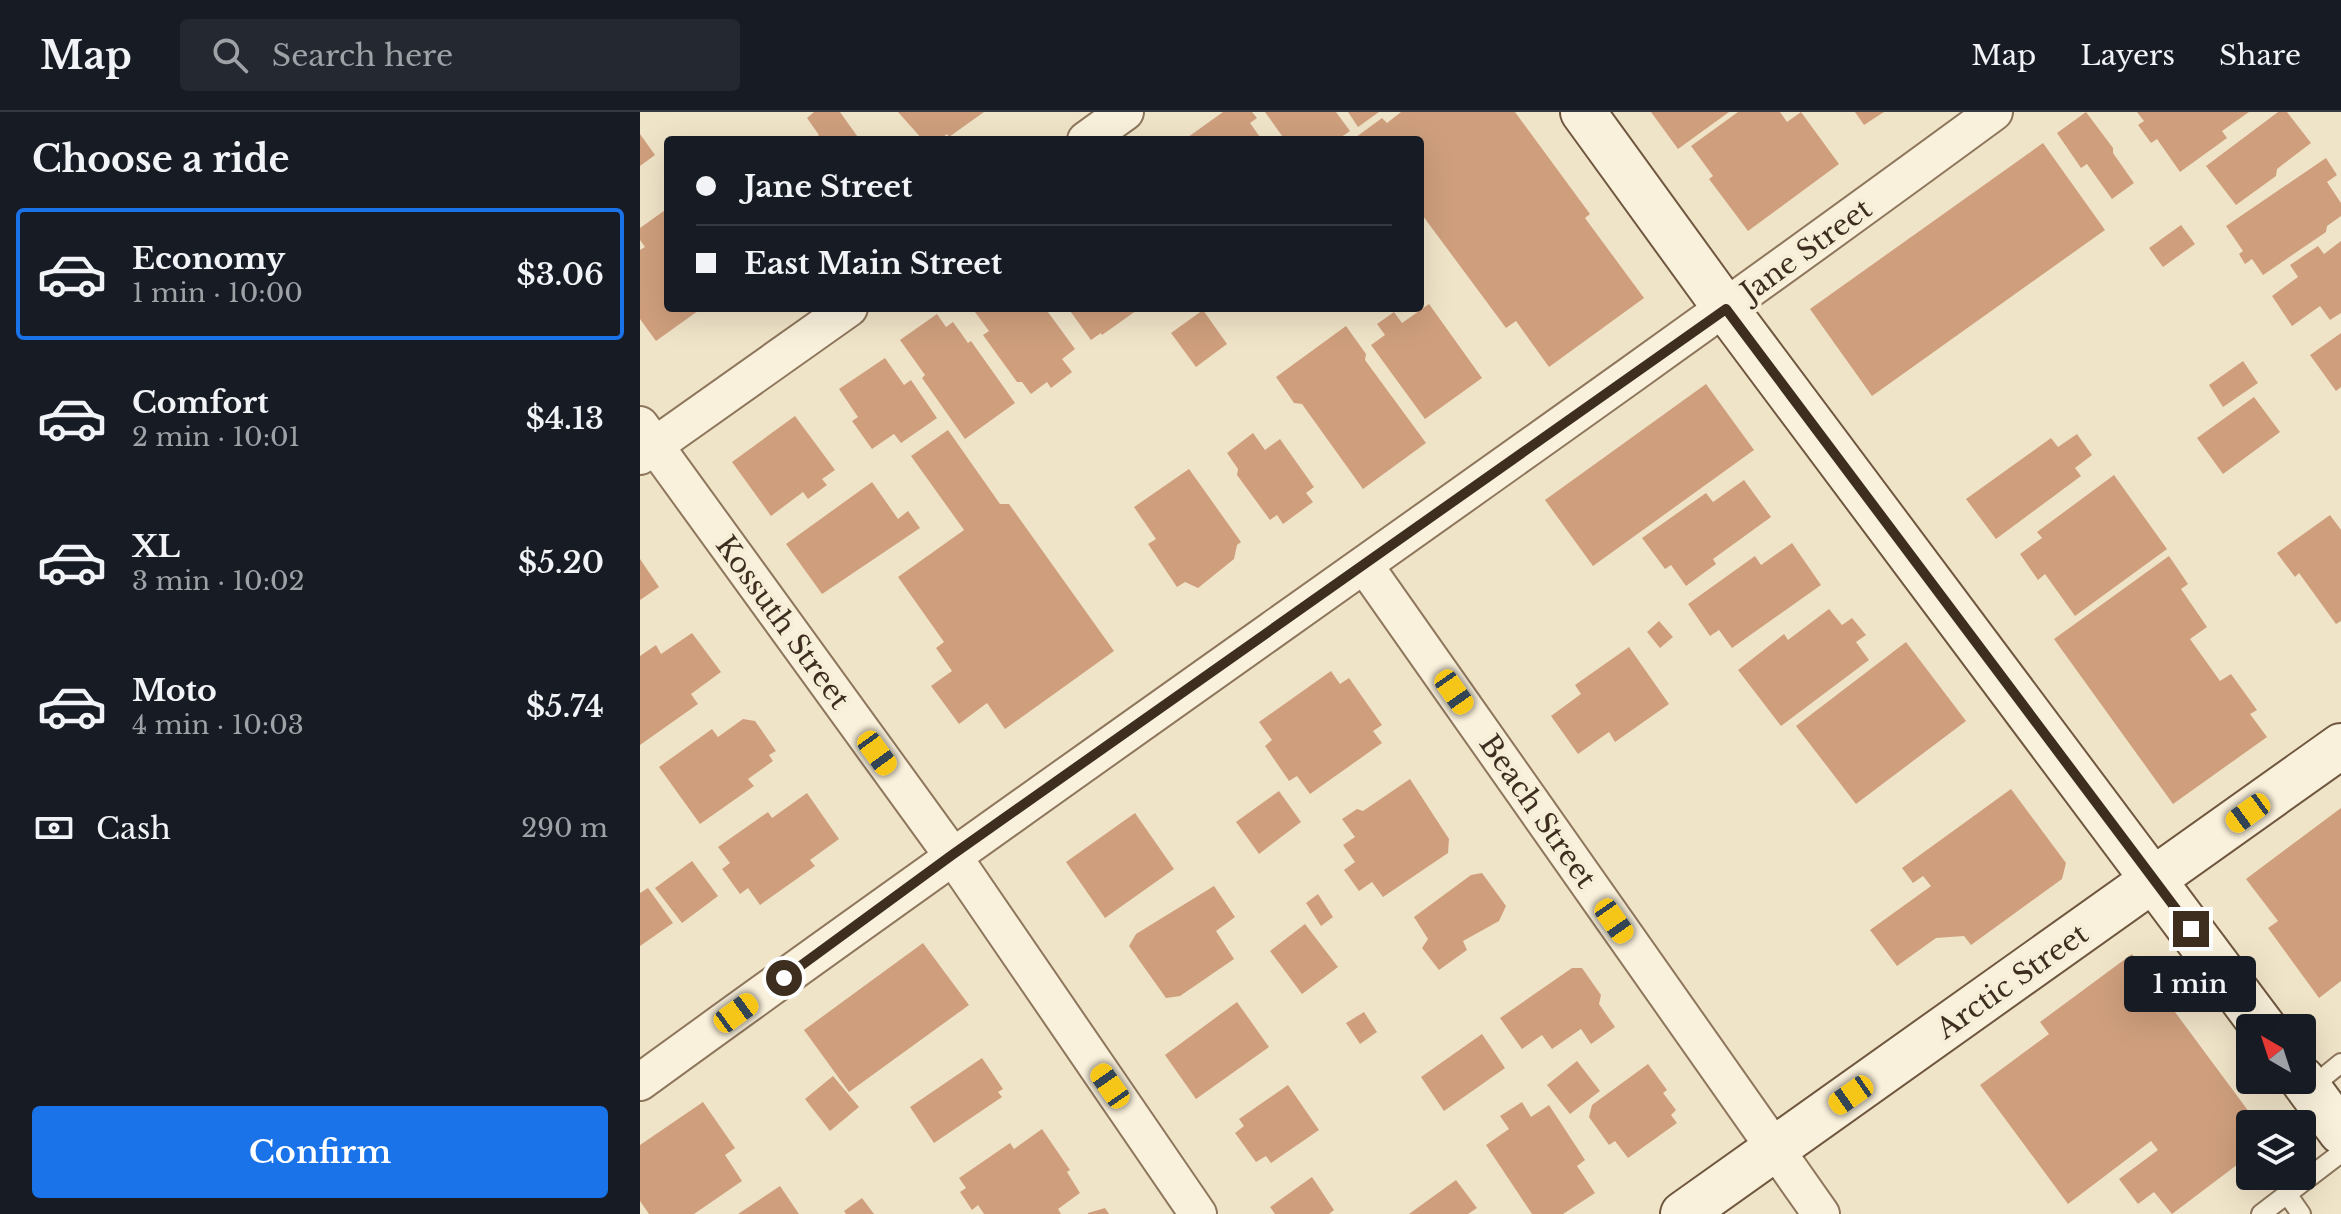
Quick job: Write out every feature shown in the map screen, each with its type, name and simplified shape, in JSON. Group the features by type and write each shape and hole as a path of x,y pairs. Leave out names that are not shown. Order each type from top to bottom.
{"main road":[{"path":"1583,112 1726,309 2254,1014"},
{"name":"Arctic Street","path":"1683,1214 2341,746"},
{"path":"2317,1077 2341,1132"}],"street":[{"path":"1092,136 1125,112"},
{"name":"Jane Street","path":"640,1082 952,855 1726,309 1994,112"},
{"path":"645,442 843,312"},
{"name":"Kossuth Street","path":"645,442 952,855 1198,1214"},
{"name":"Beach Street","path":"1365,566 1821,1214"}],"lane":[{"path":"2261,1214 2341,1153"},
{"path":"2287,1194 2301,1214"}],"building":[{"path":"814,112 840,112 857,136 818,136 807,118"},
{"path":"898,112 984,112 950,136 919,136"},
{"path":"1223,112 1252,112 1257,118 1250,123 1259,136 1190,136"},
{"path":"1265,112 1336,112 1350,131 1343,136 1282,136"},
{"path":"1348,112 1379,112 1358,127"},
{"path":"1401,112 1515,112 1590,214 1585,218 1644,298 1549,367 1516,321 1506,328 1424,217 1424,136 1357,136 1382,118 1387,123"},
{"path":"1651,112 1729,112 1678,149"},
{"path":"1738,112 1780,112 1787,122 1801,112 1839,164 1748,231 1709,179 1713,176 1691,146"},
{"path":"1855,112 1884,112 1864,125"},
{"path":"2086,112 2134,183 2112,199 2087,164 2081,168 2057,133"},
{"path":"2137,112 2249,112 2222,131 2227,138 2180,172 2157,139 2151,143 2138,125 2144,121"},
{"path":"2278,112 2287,112 2311,143 2277,169 2276,176 2236,205 2206,166"},
{"path":"640,134 655,155 640,166"},
{"path":"2043,143 2105,230 1872,396 1810,309"},
{"path":"2326,158 2337,175 2327,182 2341,203 2341,216 2327,226 2326,232 2263,275 2252,259 2245,264 2239,254 2243,251 2226,226"},
{"path":"664,211 664,312 696,312 656,341 640,319 640,250 645,247 640,240 640,228"},
{"path":"2181,225 2195,244 2163,267 2149,248"},
{"path":"2341,241 2341,313 2330,320 2320,306 2292,326 2272,296 2298,277 2290,265 2318,246 2324,254"},
{"path":"1429,304 1482,378 1425,419 1371,345 1385,335 1377,324 1394,312 1402,323 1418,312 1424,312"},
{"path":"975,312 1048,312 1075,349 1062,359 1072,372 1051,388 1047,382 1031,394 1022,382 1017,382 983,335 989,331"},
{"path":"1071,312 1134,312 1102,335 1091,340"},
{"path":"1204,312 1227,344 1196,367 1171,333"},
{"path":"937,314 946,327 953,322 968,343 971,341 1015,403 965,439 922,378 925,375 900,340"},
{"path":"1346,326 1366,354 1365,360 1426,443 1363,489 1302,404 1294,403 1276,377"},
{"path":"2341,333 2341,387 2336,391 2310,355"},
{"path":"885,358 904,385 911,380 937,418 901,443 894,434 872,449 852,421 858,417 839,389"},
{"path":"2243,361 2258,383 2223,407 2209,385"},
{"path":"1706,384 1754,450 1593,566 1545,500"},
{"path":"2254,397 2280,432 2223,474 2197,438"},
{"path":"795,416 835,470 822,479 827,485 808,499 803,492 771,516 732,462"},
{"path":"948,430 1000,504 1009,504 1114,651 1005,729 987,703 959,724 931,686 952,671 936,648 944,642 898,577 964,530 911,456"},
{"path":"1253,433 1265,450 1280,439 1314,487 1306,493 1313,502 1283,524 1277,515 1270,520 1237,475 1238,469 1227,453"},
{"path":"2077,434 2092,455 2075,468 2081,476 1996,539 1966,499 2051,438 2058,447"},
{"path":"1189,469 1241,542 1237,545 1234,559 1198,588 1185,582 1177,587 1148,544 1156,539 1134,507"},
{"path":"2114,475 2167,549 2075,616 2045,574 2038,580 2020,554 2042,538 2037,532"},
{"path":"1744,480 1771,517 1713,559 1716,564 1686,586 1671,565 1665,569 1642,538 1706,493 1713,502"},
{"path":"872,482 898,519 908,511 920,528 822,594 786,544"},
{"path":"2330,515 2341,530 2341,621 2336,624 2299,573 2295,577 2277,553"},
{"path":"1792,543 1821,585 1732,648 1719,630 1710,636 1688,604 1755,556 1761,565"},
{"path":"2169,556 2188,584 2181,589 2207,627 2190,639 2220,681 2231,674 2257,710 2250,714 2267,737 2173,804 2054,639"},
{"path":"640,559 659,587 640,600"},
{"path":"1829,609 1842,625 1852,618 1866,635 1856,642 1869,660 1781,726 1738,670 1784,634 1788,640"},
{"path":"1659,621 1673,637 1660,648 1647,632"},
{"path":"692,633 721,672 691,694 698,704 640,745 640,656 656,645 661,654"},
{"path":"1906,642 1966,721 1856,804 1796,726"},
{"path":"1629,647 1669,704 1615,742 1609,732 1578,754 1551,716 1581,694 1575,685"},
{"path":"1331,671 1340,684 1349,678 1382,725 1373,731 1382,743 1310,794 1297,776 1289,781 1265,746 1272,740 1259,722"},
{"path":"743,719 755,721 776,751 769,755 773,761 748,779 754,786 700,824 659,767 712,729 718,737"},
{"path":"1410,779 1449,839 1448,853 1383,897 1372,882 1359,891 1344,870 1355,862 1343,845 1355,837 1342,819 1357,809 1363,811"},
{"path":"2011,789 2066,863 2062,879 1971,945 1964,936 1936,938 1897,966 1870,930 1931,886 1923,876 1913,883 1902,868"},
{"path":"1279,791 1301,822 1259,854 1236,822"},
{"path":"807,793 839,839 810,860 815,866 760,905 748,888 740,894 722,869 730,863 718,847 768,812 772,818"},
{"path":"2341,808 2341,981 2319,998 2268,928 2278,921 2246,879"},
{"path":"1135,813 1174,869 1105,918 1066,862"},
{"path":"692,861 718,896 682,923 655,888"},
{"path":"1482,873 1506,906 1499,921 1463,941 1467,950 1439,970 1422,948 1428,939 1414,917 1471,875"},
{"path":"1214,886 1235,917 1216,931 1234,959 1180,996 1166,998 1129,946 1136,934"},
{"path":"648,888 673,923 640,946 640,893"},
{"path":"1318,894 1333,917 1321,926 1306,903"},
{"path":"1305,924 1338,967 1302,994 1270,951"},
{"path":"923,943 969,1005 849,1092 804,1030"},
{"path":"2132,954 2248,1110 2236,1110 2236,1166 2172,1214 2154,1192 2138,1204 2119,1179 2158,1150 2151,1141 2068,1204 1980,1085 2049,1034 2040,1022"},
{"path":"1572,968 1582,968 1601,995 1599,1004 1615,1027 1591,1044 1581,1029 1552,1049 1542,1035 1522,1049 1500,1018"},
{"path":"1237,1002 1269,1047 1196,1099 1165,1055"},
{"path":"1364,1012 1377,1032 1360,1044 1346,1023"},
{"path":"1482,1034 1505,1068 1444,1111 1421,1077"},
{"path":"982,1058 1003,1089 998,1092 1002,1097 934,1143 910,1107"},
{"path":"1577,1061 1600,1091 1570,1114 1547,1085"},
{"path":"1648,1064 1667,1090 1663,1093 1676,1110 1671,1115 1677,1123 1628,1158 1615,1141 1609,1145 1589,1117 1592,1105"},
{"path":"833,1076 859,1107 830,1131 805,1099"},
{"path":"1288,1085 1319,1130 1271,1163 1266,1156 1256,1162 1235,1133 1244,1126 1239,1119"},
{"path":"703,1102 735,1148 725,1155 742,1181 694,1214 649,1214 640,1201 640,1145"},
{"path":"1522,1102 1531,1117 1549,1105 1585,1160 1577,1166 1595,1193 1563,1214 1532,1214 1486,1145 1509,1129 1500,1116"},
{"path":"1042,1129 1070,1170 1067,1172 1080,1193 1058,1209 1061,1214 984,1214 978,1205 972,1210 960,1192 966,1188 959,1178 1010,1143 1014,1149"},
{"path":"1312,1177 1334,1210 1329,1214 1275,1214 1270,1207"},
{"path":"1456,1180 1477,1208 1468,1214 1409,1214"},
{"path":"780,1186 799,1214 738,1214"},
{"path":"862,1198 874,1214 846,1214 844,1211"},
{"path":"1105,1208 1109,1214 1088,1214 1088,1213"}],"route":[{"path":"784,978 952,855 1726,309 2191,929"}]}
